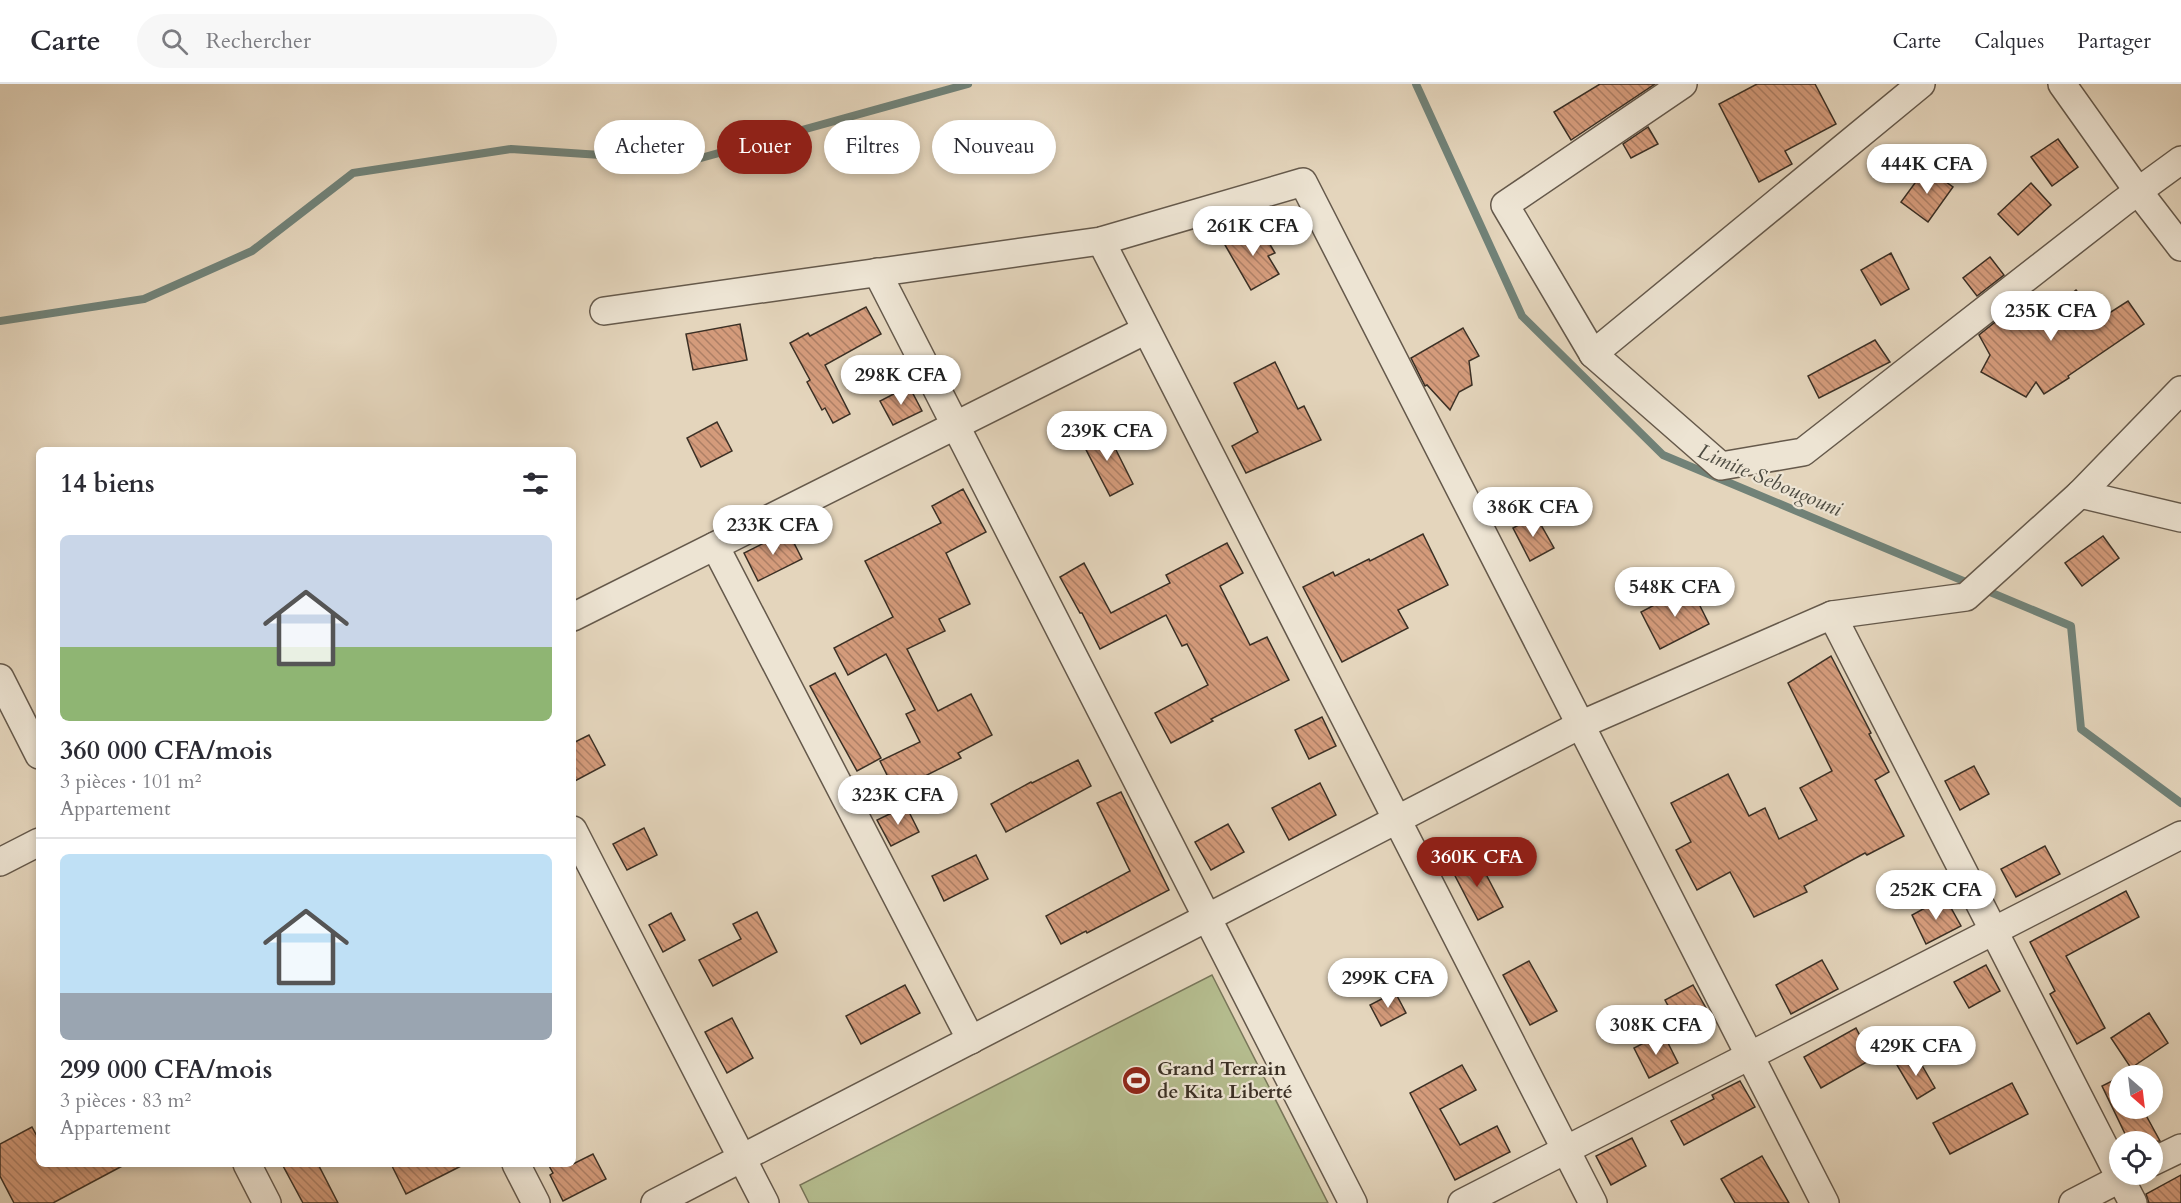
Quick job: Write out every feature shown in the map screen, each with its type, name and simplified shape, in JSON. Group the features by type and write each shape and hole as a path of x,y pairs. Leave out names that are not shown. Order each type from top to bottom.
{"street":[{"path":"1683,84 1505,205 1593,354 1721,466 1803,452 2181,160"},
{"path":"1593,354 1921,84"},
{"path":"2062,84 2181,247"},
{"path":"604,311 1101,241 1303,182 1825,1203"},
{"path":"1101,241 1593,1203"},
{"path":"877,272 1353,1203"},
{"path":"576,616 1146,330"},
{"path":"655,1203 1580,725 1832,615 1966,597 2080,494 2181,390"},
{"path":"2080,494 2181,518"},
{"path":"715,546 971,1040"},
{"path":"1832,615 1994,931 2109,1149"},
{"path":"0,678 36,749"},
{"path":"1462,1203 2181,835"},
{"path":"576,836 765,1203"},
{"path":"0,862 36,844"},
{"path":"2163,1157 2181,1148"},
{"path":"249,1167 267,1203"},
{"path":"518,1167 536,1203"},
{"path":"2073,1203 2109,1185"},
{"path":"2127,1185 2133,1203"}],"green space":[{"name":"Grand Terrain de Kita Liberté","path":"1212,975 1328,1203 809,1203 800,1185"}],"building":[{"path":"1600,84 1655,84 1571,140 1554,112"},
{"path":"1757,84 1815,84 1836,124 1785,151 1792,164 1759,182 1719,104"},
{"path":"1648,127 1658,144 1631,158 1623,144"},
{"path":"2058,139 2078,167 2052,186 2031,157"},
{"path":"1926,168 1953,187 1928,222 1901,202"},
{"path":"2031,183 2051,205 2018,235 1998,214"},
{"path":"1259,226 1275,253 1268,256 1279,274 1251,290 1225,245"},
{"path":"1891,253 1909,289 1881,305 1861,270"},
{"path":"1990,257 2004,275 1977,296 1963,278"},
{"path":"2076,290 2100,319 2128,301 2144,324 2044,394 2036,382 2026,397 1981,372 1990,355 1979,335 2029,295 2042,318"},
{"path":"866,307 881,334 825,365 850,414 833,423 825,408 822,410 807,382 810,380 790,343 808,333 810,336"},
{"path":"740,324 747,360 693,370 686,334"},
{"path":"1463,328 1479,356 1469,361 1472,385 1459,392 1450,410 1427,385 1425,386 1411,358"},
{"path":"1875,340 1890,362 1819,398 1808,376"},
{"path":"1275,362 1298,409 1304,406 1321,440 1246,473 1232,446 1258,432 1234,383"},
{"path":"909,386 922,411 893,425 880,401"},
{"path":"717,422 732,451 701,467 687,438"},
{"path":"1105,428 1133,484 1110,496 1081,440"},
{"path":"963,489 986,532 946,553 970,604 939,619 945,631 907,649 938,711 971,694 992,735 958,753 961,758 895,791 880,761 920,742 906,714 915,710 886,654 848,675 834,648 893,617 865,561 941,523 932,506"},
{"path":"1536,516 1554,548 1530,561 1513,528"},
{"path":"788,531 802,559 758,581 744,553"},
{"path":"1423,534 1448,585 1398,610 1408,628 1342,662 1303,587 1333,572 1335,576 1369,559 1370,561"},
{"path":"2103,536 2119,558 2082,586 2065,563"},
{"path":"1227,543 1243,573 1220,586 1250,645 1267,637 1289,680 1211,719 1213,721 1171,743 1155,713 1208,685 1187,644 1182,646 1166,615 1100,649 1060,577 1084,563 1111,613 1170,583 1166,575"},
{"path":"1690,586 1709,624 1660,649 1641,612"},
{"path":"1831,656 1889,772 1875,780 1904,836 1867,855 1865,853 1804,886 1807,892 1754,917 1730,872 1697,890 1676,850 1691,842 1671,803 1728,774 1749,816 1765,808 1779,839 1817,820 1800,788 1832,771 1788,683"},
{"path":"835,673 881,758 857,771 810,686"},
{"path":"1322,717 1336,746 1309,759 1295,730"},
{"path":"589,735 605,765 576,780 576,742"},
{"path":"1078,760 1091,786 1006,832 991,804"},
{"path":"1974,766 1989,794 1960,810 1945,781"},
{"path":"1320,783 1336,815 1289,840 1272,808"},
{"path":"1121,792 1169,890 1061,944 1046,916 1130,871 1097,803"},
{"path":"906,806 919,832 891,846 877,820"},
{"path":"1228,824 1244,852 1211,870 1195,842"},
{"path":"644,828 657,855 627,870 613,844"},
{"path":"2045,846 2060,874 2016,897 2001,869"},
{"path":"976,855 988,879 944,901 932,876"},
{"path":"1476,855 1503,907 1478,920 1452,870"},
{"path":"2126,891 2139,917 2066,956 2105,1028 2077,1044 2050,994 2055,991 2030,942"},
{"path":"1945,897 1961,926 1926,944 1912,915"},
{"path":"757,912 777,952 713,986 699,960 741,939 733,924"},
{"path":"671,913 685,940 663,952 649,925"},
{"path":"1822,960 1838,989 1791,1014 1776,985"},
{"path":"1529,961 1557,1011 1530,1025 1503,975"},
{"path":"1986,965 2000,991 1969,1008 1954,982"},
{"path":"905,985 920,1013 861,1044 846,1016"},
{"path":"1693,985 1710,1015 1681,1030 1665,1000"},
{"path":"1395,992 1406,1013 1381,1026 1370,1005"},
{"path":"2149,1013 2168,1043 2135,1065 2129,1065 2111,1038"},
{"path":"732,1018 753,1058 727,1073 705,1032"},
{"path":"1856,1028 1872,1059 1821,1088 1804,1057"},
{"path":"1663,1033 1678,1063 1649,1078 1634,1048"},
{"path":"1916,1055 1935,1088 1917,1099 1897,1065"},
{"path":"1462,1065 1476,1090 1440,1109 1460,1145 1497,1126 1510,1152 1455,1180 1410,1093"},
{"path":"1740,1081 1755,1107 1684,1145 1671,1121 1714,1099 1712,1095"},
{"path":"2109,1082 2109,1101 2102,1086"},
{"path":"2012,1083 2028,1114 1950,1154 1933,1123"},
{"path":"2118,1119 2148,1119 2155,1131 2124,1131"},
{"path":"32,1127 36,1134 36,1167 120,1167 53,1203 14,1203 0,1176 0,1144"},
{"path":"1632,1138 1646,1166 1611,1185 1596,1156"},
{"path":"593,1154 606,1179 563,1201 550,1175 553,1173 550,1167 576,1167 576,1162"},
{"path":"1762,1156 1789,1203 1735,1203 1721,1179"},
{"path":"284,1167 320,1167 338,1203 303,1203"},
{"path":"392,1167 459,1167 406,1194"},
{"path":"2181,1175 2181,1203 2149,1203 2146,1194"}],"waterway":[{"path":"0,321 144,299 252,251 353,173 511,149 690,161 968,84"},
{"name":"Limite Sebougouni","path":"1416,84 1522,316 1663,455 2071,626 2081,729 2181,803"}],"place":[{"name":"Grand Terrain de Kita Liberté","path":"1136,1080"}]}
